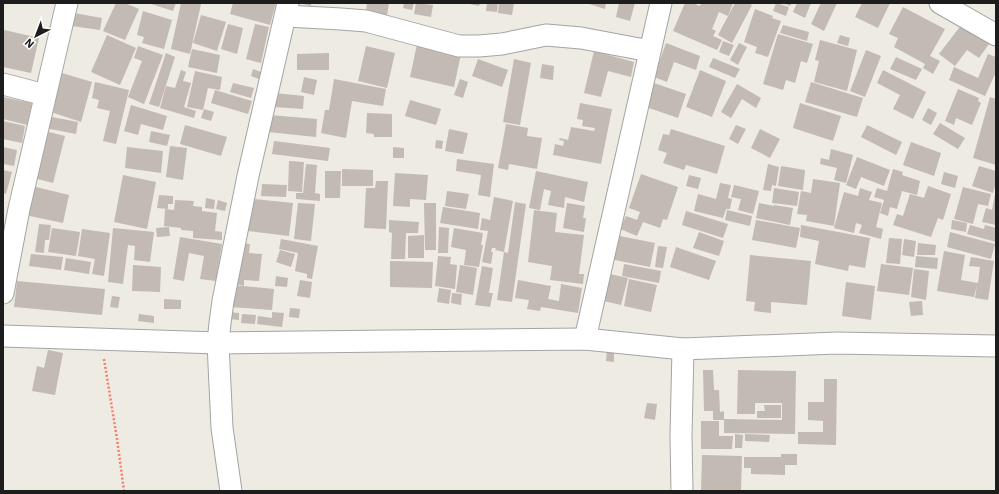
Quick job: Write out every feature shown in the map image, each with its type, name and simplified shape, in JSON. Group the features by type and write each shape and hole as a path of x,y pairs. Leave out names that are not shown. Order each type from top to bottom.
{"street":[{"path":"3,293 19,208 67,3"},
{"path":"585,339 661,3"},
{"path":"940,3 996,35"},
{"path":"231,491 222,428 218,343 223,301 244,198 287,10 366,21 459,46 502,44 546,35 581,38 650,52"},
{"path":"3,84 45,95"},
{"path":"3,336 218,343 585,339 683,349 837,343 996,346"},
{"path":"682,491 681,436 683,349"}],"path":[{"path":"101,339 124,491"}],"building":[{"path":"116,3 125,3 139,9 125,40 103,31"},
{"path":"148,3 176,3 173,11"},
{"path":"181,3 201,4 190,54 171,49"},
{"path":"233,3 276,3 270,25 230,14"},
{"path":"300,3 311,3 311,6"},
{"path":"367,3 389,3 387,15 366,12"},
{"path":"404,3 414,3 412,10 403,8"},
{"path":"416,3 433,5 431,17 414,14"},
{"path":"465,3 480,3 479,6"},
{"path":"487,3 498,3 497,12 486,11"},
{"path":"499,3 514,3 512,15 498,13"},
{"path":"586,3 606,3 605,9"},
{"path":"619,3 635,3 630,21 616,17"},
{"path":"685,3 692,3 700,6 701,3 733,3 728,16 719,12 712,29 716,31 713,36 722,40 717,50 673,31"},
{"path":"735,3 748,3 752,5 732,43 718,35"},
{"path":"776,3 789,7 786,16 773,11"},
{"path":"783,3 792,3 790,6"},
{"path":"797,3 811,3 805,18 793,12"},
{"path":"821,3 837,3 824,31 811,24"},
{"path":"862,3 890,3 878,28 855,17"},
{"path":"903,7 945,29 930,56 940,61 933,74 923,68 925,64 894,47 898,38 889,34"},
{"path":"755,9 781,21 768,57 755,53 757,47 744,42"},
{"path":"143,11 172,20 164,49 142,43 144,37 137,35"},
{"path":"74,13 102,18 100,30 72,26"},
{"path":"201,15 226,22 217,51 193,43"},
{"path":"228,24 243,28 237,54 221,49"},
{"path":"255,24 269,27 261,63 246,59"},
{"path":"962,24 989,44 979,58 967,50 955,66 939,54"},
{"path":"783,25 809,32 807,41 780,33"},
{"path":"4,30 39,38 31,73 3,67"},
{"path":"778,34 813,44 807,63 801,61 795,83 786,80 783,90 763,84"},
{"path":"107,35 136,48 120,85 91,72"},
{"path":"840,35 850,38 848,46 837,43"},
{"path":"820,40 857,50 847,91 814,82 819,61 815,60"},
{"path":"723,41 734,45 729,56 719,52"},
{"path":"666,43 700,56 696,70 674,62 667,82 654,77"},
{"path":"739,43 747,47 738,65 730,60"},
{"path":"417,44 461,54 454,87 410,77"},
{"path":"138,46 163,55 144,104 128,97 142,61 134,58"},
{"path":"366,46 395,53 387,88 358,81"},
{"path":"192,49 220,55 217,73 188,67"},
{"path":"866,50 881,56 865,97 850,91"},
{"path":"594,51 634,62 631,77 608,71 601,97 584,93"},
{"path":"166,53 175,57 159,107 149,104"},
{"path":"329,53 329,70 297,70 297,54"},
{"path":"988,54 996,57 996,72 985,96 949,80 954,67 978,78"},
{"path":"896,57 922,69 916,80 890,69"},
{"path":"713,58 740,69 735,78 709,67"},
{"path":"478,59 508,70 502,87 472,76"},
{"path":"514,59 531,63 520,125 503,122"},
{"path":"542,64 554,66 553,80 540,78"},
{"path":"253,69 261,72 259,79 251,76"},
{"path":"181,70 186,72 183,81 191,83 184,107 196,111 194,118 160,108 166,86 175,88"},
{"path":"700,70 726,81 712,117 686,107"},
{"path":"883,70 926,92 913,119 893,109 900,95 877,83"},
{"path":"195,71 222,77 220,90 208,88 203,110 187,107"},
{"path":"62,73 92,82 81,122 51,112"},
{"path":"304,77 317,80 314,95 301,92"},
{"path":"334,79 386,89 383,106 352,101 346,138 321,133 325,110 329,110"},
{"path":"460,79 468,82 463,98 454,95"},
{"path":"95,82 129,90 116,144 103,141 110,111 97,108 99,100 92,98"},
{"path":"811,82 863,98 857,117 805,102"},
{"path":"233,83 254,88 251,98 230,92"},
{"path":"654,83 686,94 678,118 646,107"},
{"path":"737,84 761,98 756,108 742,99 731,118 721,112"},
{"path":"958,89 979,98 978,101 981,103 972,125 956,118 954,125 945,121"},
{"path":"215,90 252,101 248,114 211,103"},
{"path":"275,93 304,96 303,109 274,107"},
{"path":"3,97 32,103 27,125 3,119"},
{"path":"990,97 996,99 996,165 973,158"},
{"path":"410,100 441,109 436,125 405,116"},
{"path":"580,103 612,109 601,164 553,155 555,144 563,146 564,141 559,140 560,138 568,140 571,127 594,131 595,128 582,126 583,120 577,119"},
{"path":"800,103 841,116 833,141 793,128"},
{"path":"131,105 167,116 163,130 141,124 138,135 124,131"},
{"path":"928,108 937,113 931,125 922,120"},
{"path":"204,109 214,112 211,121 201,118"},
{"path":"367,113 392,114 392,137 374,137 374,134 366,133"},
{"path":"270,115 317,119 316,137 268,132"},
{"path":"47,116 78,122 76,134 45,128"},
{"path":"3,121 25,126 22,143 3,139"},
{"path":"940,123 965,138 958,149 933,134"},
{"path":"506,124 528,128 527,136 542,138 537,169 509,164 508,170 498,168"},
{"path":"185,125 227,137 221,156 180,144"},
{"path":"736,125 746,129 738,144 729,139"},
{"path":"867,125 902,142 896,155 861,137"},
{"path":"449,129 468,133 463,154 445,151"},
{"path":"671,129 725,146 717,174 686,165 684,170 663,163 667,153 658,150 663,134 669,135"},
{"path":"760,129 780,139 770,158 751,148"},
{"path":"41,130 65,136 53,183 30,177"},
{"path":"151,131 170,135 167,146 149,142"},
{"path":"436,140 443,141 442,149 435,148"},
{"path":"274,141 330,148 328,161 272,154"},
{"path":"911,142 941,153 934,176 903,165"},
{"path":"170,146 187,148 183,180 166,177"},
{"path":"3,147 17,150 14,166 3,164"},
{"path":"127,147 163,151 161,173 125,168"},
{"path":"393,147 404,148 404,158 393,158"},
{"path":"831,149 853,155 846,183 834,180 837,168 820,164 821,158 829,160"},
{"path":"857,157 890,170 884,186 861,177 856,189 846,185"},
{"path":"457,159 494,164 490,197 478,195 481,175 456,171"},
{"path":"289,161 304,162 302,192 288,191"},
{"path":"306,164 317,165 315,193 320,194 320,201 296,199 296,193 303,193"},
{"path":"768,164 779,167 776,186 772,185 771,191 763,190"},
{"path":"781,166 805,170 803,190 778,186"},
{"path":"979,166 996,171 996,187 995,186 993,193 972,186"},
{"path":"342,169 373,170 373,186 342,186"},
{"path":"893,169 903,172 902,175 920,181 917,195 902,191 897,209 890,207 888,216 880,213 884,200 874,197 877,188 887,191"},
{"path":"3,170 12,172 6,194 3,193"},
{"path":"325,171 341,171 340,198 325,198"},
{"path":"536,171 588,182 584,202 565,197 564,208 548,205 551,191 544,189 540,210 529,208"},
{"path":"944,172 958,176 955,188 941,184"},
{"path":"395,173 428,175 426,200 410,199 410,207 393,206"},
{"path":"641,174 678,187 667,220 663,219 660,228 643,222 637,236 620,229 626,216 637,220 640,212 629,208"},
{"path":"123,175 156,182 147,229 114,222"},
{"path":"689,175 701,178 698,189 686,186"},
{"path":"813,179 840,183 834,226 806,221 807,215 797,214 801,191 811,193"},
{"path":"376,181 388,181 386,229 364,228 366,188 375,188"},
{"path":"720,183 731,185 728,198 732,199 730,209 726,209 723,218 694,211 698,194 716,199"},
{"path":"262,184 287,185 286,197 261,196"},
{"path":"734,185 759,191 753,214 738,210 741,199 731,197"},
{"path":"32,186 69,195 63,223 25,215"},
{"path":"928,186 951,194 943,220 938,218 931,237 893,225 897,214 903,216 910,194 924,198"},
{"path":"963,187 991,194 988,206 978,204 973,224 954,219"},
{"path":"774,188 799,192 797,206 772,203"},
{"path":"860,188 872,192 869,200 882,203 876,227 883,229 881,239 859,233 862,225 856,223 854,233 834,228 844,192 858,196"},
{"path":"447,191 469,194 466,209 445,206"},
{"path":"995,194 996,225 982,222 986,208 992,210"},
{"path":"159,195 173,196 173,204 168,204 168,209 157,208"},
{"path":"494,197 513,201 504,252 495,250 496,248 492,248 491,252 493,252 491,264 482,262 488,231 480,230 482,218 490,220"},
{"path":"206,198 215,200 214,209 205,208"},
{"path":"254,199 293,203 289,236 248,231 248,204 253,205"},
{"path":"175,200 194,201 193,206 202,207 202,211 217,213 215,231 222,232 222,240 193,238 193,231 164,226 165,209 174,210"},
{"path":"218,200 227,203 225,211 216,209"},
{"path":"515,202 526,204 512,302 497,300 504,252 508,253"},
{"path":"298,203 315,204 311,241 294,239"},
{"path":"424,203 436,203 436,250 425,250"},
{"path":"567,203 585,206 583,218 586,218 584,232 563,228"},
{"path":"759,203 793,208 790,225 756,218"},
{"path":"443,207 480,213 478,229 440,223"},
{"path":"534,210 557,213 555,232 584,235 579,274 584,274 583,284 550,280 552,266 528,262"},
{"path":"727,210 752,216 750,226 725,220"},
{"path":"686,211 728,224 723,238 682,225"},
{"path":"389,220 419,222 418,233 406,233 405,259 391,259 392,233 389,232"},
{"path":"756,220 800,228 796,248 752,240"},
{"path":"952,220 967,223 966,232 951,229"},
{"path":"39,224 51,225 49,240 45,240 44,253 35,252"},
{"path":"801,225 870,238 865,268 849,265 848,271 815,264 819,241 800,237"},
{"path":"970,225 984,229 985,225 996,228 996,242 967,234"},
{"path":"169,227 170,236 157,237 156,228"},
{"path":"439,227 449,228 448,253 438,253"},
{"path":"52,228 80,232 76,256 48,252"},
{"path":"113,228 154,232 150,262 134,260 135,246 128,245 123,284 108,282"},
{"path":"454,228 483,233 481,245 483,245 479,267 464,265 466,250 451,247"},
{"path":"82,229 110,233 104,276 92,274 95,259 78,256"},
{"path":"699,232 724,241 719,256 693,248"},
{"path":"950,232 995,244 991,259 947,247"},
{"path":"424,235 424,258 408,258 408,236"},
{"path":"615,235 655,243 650,267 610,259"},
{"path":"180,237 222,244 216,281 200,279 204,256 189,253 184,281 173,279"},
{"path":"889,238 902,239 900,264 886,263"},
{"path":"281,239 318,246 312,279 307,278 307,274 295,271 298,253 279,249"},
{"path":"904,239 916,241 914,257 902,255"},
{"path":"241,243 250,244 249,253 262,254 259,281 244,280 244,286 236,284"},
{"path":"918,243 936,245 935,255 917,255"},
{"path":"658,246 667,247 663,268 655,267"},
{"path":"676,247 716,261 709,280 670,267"},
{"path":"280,250 295,254 291,267 276,262"},
{"path":"944,251 965,255 961,280 978,283 980,267 969,266 971,257 994,261 988,300 975,298 977,285 974,297 937,291"},
{"path":"31,254 63,257 61,270 29,266"},
{"path":"750,255 811,261 807,305 771,302 771,313 754,311 755,302 746,301"},
{"path":"438,256 451,257 450,264 457,265 455,289 435,286"},
{"path":"916,256 938,258 937,269 915,267"},
{"path":"66,258 91,262 89,274 64,270"},
{"path":"390,261 433,262 432,288 390,287"},
{"path":"624,264 661,271 659,283 622,276"},
{"path":"881,264 913,268 909,295 877,291"},
{"path":"133,265 161,267 160,292 132,291"},
{"path":"460,265 477,268 473,295 456,292"},
{"path":"482,266 493,268 489,293 493,293 490,307 475,305"},
{"path":"914,269 929,271 926,300 911,297"},
{"path":"610,274 628,278 621,305 604,301"},
{"path":"276,276 288,278 287,287 275,286"},
{"path":"629,279 657,285 651,312 624,306"},
{"path":"300,280 312,282 310,298 297,296"},
{"path":"518,280 551,286 548,299 559,301 561,284 582,288 578,313 541,307 540,311 527,309 529,300 515,298"},
{"path":"17,281 105,289 102,315 14,307"},
{"path":"846,282 875,286 871,320 842,316"},
{"path":"232,285 274,289 272,310 230,307"},
{"path":"439,288 451,290 449,304 437,302"},
{"path":"452,293 462,294 461,305 451,303"},
{"path":"112,296 120,297 118,308 110,307"},
{"path":"164,299 181,300 181,309 164,309"},
{"path":"922,301 923,315 911,316 909,302"},
{"path":"290,308 300,309 299,318 289,317"},
{"path":"229,312 239,313 239,320 228,319"},
{"path":"272,312 284,313 282,327 257,324 258,316 272,318"},
{"path":"139,314 154,316 154,323 138,321"},
{"path":"242,314 256,315 255,324 241,323"},
{"path":"48,350 63,353 55,395 32,391 37,366 44,368"},
{"path":"607,350 614,351 614,362 606,361"},
{"path":"703,370 713,370 714,390 719,390 720,412 724,411 724,420 713,420 713,411 704,411"},
{"path":"738,370 796,371 795,434 724,433 724,419 782,420 782,403 755,403 755,414 737,414"},
{"path":"824,379 837,379 836,445 798,444 798,432 823,432 823,421 808,420 808,402 824,402"},
{"path":"647,403 657,404 655,420 644,418"},
{"path":"764,405 781,405 781,418 757,418 757,411 765,411"},
{"path":"701,421 719,421 719,436 733,436 732,449 701,449"},
{"path":"735,434 743,435 742,448 735,448"},
{"path":"745,434 770,435 769,442 745,441"},
{"path":"781,454 797,454 797,465 785,465 785,475 751,474 751,468 744,468 744,457 781,457"},
{"path":"702,455 742,456 741,491 701,491"}]}
